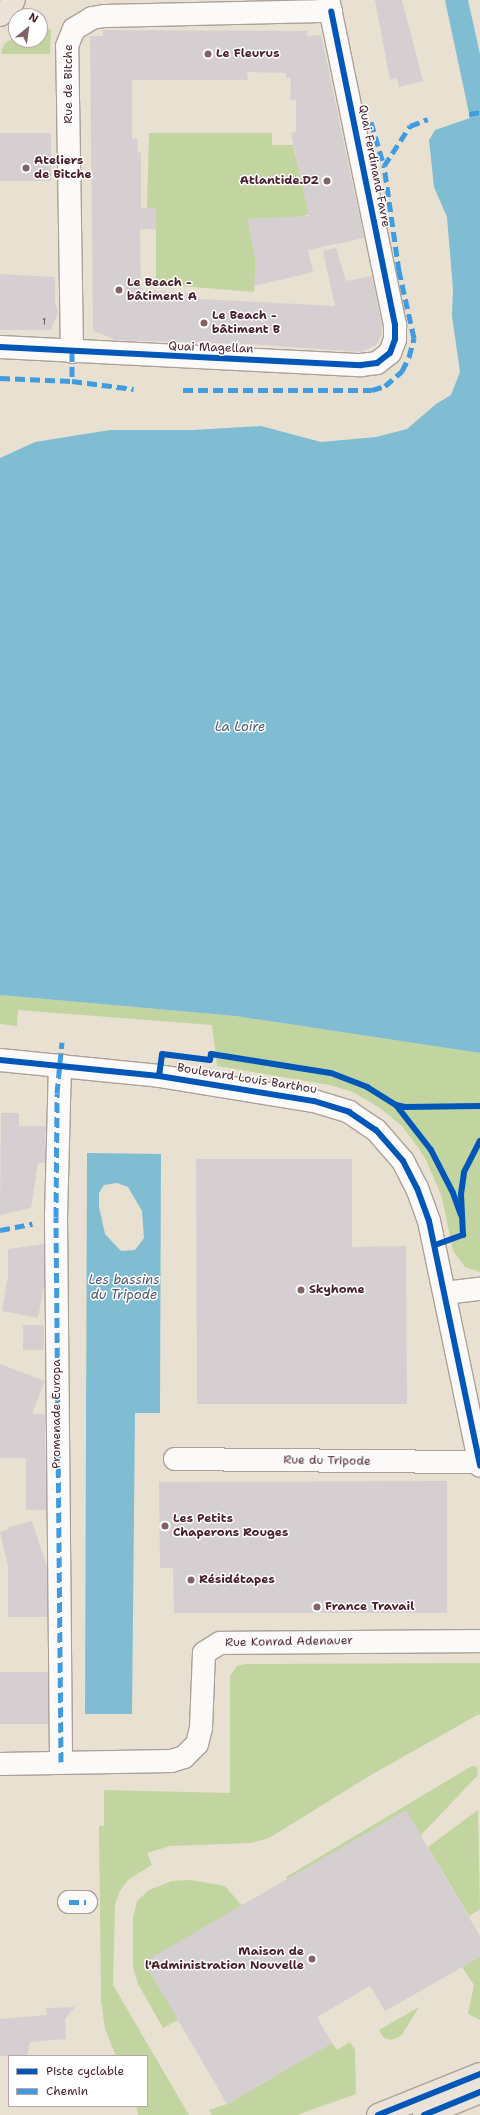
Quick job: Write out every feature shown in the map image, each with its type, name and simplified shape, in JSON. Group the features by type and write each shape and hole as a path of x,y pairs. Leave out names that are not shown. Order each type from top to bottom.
{"main road":[{"path":"0,15 9,8 14,0"},
{"path":"378,2115 480,2074"},
{"path":"424,2115 480,2092"}],"street":[{"name":"Quai Ferdinand Favre","path":"330,5 396,325"},
{"name":"Rue de Bitche","path":"72,352 67,46 74,30 92,18 105,16 330,5"},
{"name":"Quai Magellan","path":"0,347 72,352 361,365 377,363 390,353 396,339 396,325"},
{"name":"Boulevard Louis Barthou","path":"0,1060 159,1076 314,1101 359,1118 386,1139 403,1161 418,1188 429,1221 480,1464"},
{"name":"Promenade Europa","path":"60,1065 56,1217 61,1762"},
{"path":"445,1293 480,1289"},
{"name":"Rue du Tripode","path":"175,1459 480,1464"},
{"name":"Rue Konrad Adenauer","path":"0,1764 171,1761 191,1752 197,1744 201,1728 204,1653 214,1645 232,1641 480,1641"}],"green space":[{"path":"48,28 51,30 50,54 1,54 4,44 8,41 8,48 48,48"},
{"path":"149,133 272,133 272,145 293,145 309,214 301,217 248,219 256,262 254,292 156,284 156,229 147,208"},
{"path":"0,995 235,1016 480,1053 480,1272 465,1267 453,1251 442,1197 426,1160 417,1146 402,1126 380,1108 353,1092 330,1085 217,1066 212,1025 18,1010 17,1026 0,1024"},
{"path":"480,1663 480,1716 479,1714 371,1775 269,1838 251,1843 170,1846 147,1853 152,1865 128,1880 120,1891 115,1904 113,1985 189,2115 138,2115 136,2107 148,2107 148,2055 116,2055 105,2029 101,2000 99,1826 104,1826 104,1790 230,1793 230,1676 237,1666 245,1664"},
{"path":"472,1766 477,1767 478,1775 421,1835 287,1879 286,1877"},
{"path":"478,1810 480,1909 469,1916 428,1847"},
{"path":"191,1880 225,1886 242,1906 178,2020 163,2028 138,1984 133,1967 133,1917 137,1901 149,1890 172,1881"},
{"path":"480,1957 480,2020 468,2014 474,1985 462,1967"},
{"path":"419,2007 401,2036 391,2040 384,2038 379,2030"},
{"path":"350,2042 355,2050 356,2094 297,2115 212,2115 209,2110 227,2104 332,2043 337,2050"}],"water":[{"name":"La Loire","path":"445,0 468,0 480,54 480,1053 235,1016 0,995 0,458 35,442 110,430 193,430 261,426 321,442 376,437 407,429 436,404 451,395 460,372 452,316 453,289 447,217 434,187 429,140 435,130 470,118"},
{"name":"Les bassins du Tripode","path":"87,1153 161,1154 160,1413 135,1413 132,1714 85,1714","holes":["117,1183 128,1187 142,1211 144,1238 135,1250 121,1251 105,1234 99,1207 99,1193 104,1185"]}],"building":[{"path":"375,0 402,0 423,81 399,87 397,78 390,80"},
{"path":"103,30 308,31 307,36 321,35 364,238 308,250 313,272 254,286 256,262 248,219 309,216 291,133 296,132 296,100 290,100 291,78 286,78 286,73 247,72 248,80 132,80 132,139 138,139 137,153 141,152 141,208 156,208 156,229 140,229 141,290 198,294 199,299 335,306 323,251 336,248 346,281 372,276 382,326 382,335 376,345 361,352 252,344 117,340 93,331 90,36 103,36"},
{"name":"Ateliers de Bitche","path":"0,133 51,133 51,181 0,181"},
{"path":"0,274 55,277 55,302 58,312 51,330 0,330"},
{"path":"1,1113 19,1113 19,1126 46,1126 45,1163 38,1163 31,1208 0,1215"},
{"name":"Skyhome","path":"196,1159 352,1159 352,1247 406,1246 407,1404 197,1404"},
{"path":"44,1244 44,1285 38,1318 2,1311 8,1276 8,1249"},
{"path":"23,1325 44,1325 44,1350 23,1350"},
{"path":"0,1364 45,1381 32,1414 45,1414 46,1510 26,1510 26,1458 0,1458"},
{"path":"447,1481 447,1613 174,1613 173,1568 160,1568 159,1482"},
{"path":"32,1521 47,1567 47,1617 8,1617 8,1566 0,1532 9,1529 9,1527"},
{"path":"0,1672 48,1672 48,1724 0,1724"},
{"name":"Maison de l'Administration Nouvelle","path":"406,1810 480,1936 480,1957 385,2011 370,1986 317,2017 332,2043 227,2104 144,1962"},
{"path":"75,2007 65,2019 66,2039 30,2042 27,2055 0,2056 0,2019 47,2015 46,2008"}],"marked path":[{"path":"469,114 480,112"},
{"path":"183,390 372,390 385,386 402,371 409,357 414,338 399,271 384,166 410,126 428,119"},
{"path":"371,122 384,166"},
{"path":"72,352 72,381 133,389"},
{"path":"0,378 72,381"},
{"path":"61,1762 56,1217 57,1093 62,1042"},
{"path":"0,1230 32,1224"},
{"path":"69,1902 86,1902"}],"cycle path":[{"path":"0,347 361,365 377,363 390,353 395,339 395,325 331,11"},
{"path":"159,1076 162,1054 210,1060 211,1054 331,1073 367,1087 396,1105 405,1107 480,1106"},
{"path":"0,1060 159,1076 314,1101 349,1112 376,1130 403,1161 417,1188 429,1221 480,1466"},
{"path":"396,1105 431,1150 453,1193 461,1215"},
{"path":"435,1245 463,1235 461,1194 464,1172 480,1141"},
{"path":"378,2115 480,2074"},
{"path":"424,2115 480,2092"}],"place":[{"name":"Le Fleurus","path":"208,54"},
{"name":"Ateliers de Bitche","path":"26,168"},
{"name":"Atlantide.D2","path":"327,181"},
{"name":"Le Beach - bâtiment A","path":"119,290"},
{"name":"Le Beach - bâtiment B","path":"204,323"},
{"name":"Skyhome","path":"301,1290"},
{"name":"Les Petits Chaperons Rouges","path":"165,1526"},
{"name":"Résidétapes","path":"191,1580"},
{"name":"France Travail","path":"317,1607"},
{"name":"Maison de l'Administration Nouvelle","path":"312,1959"}]}
